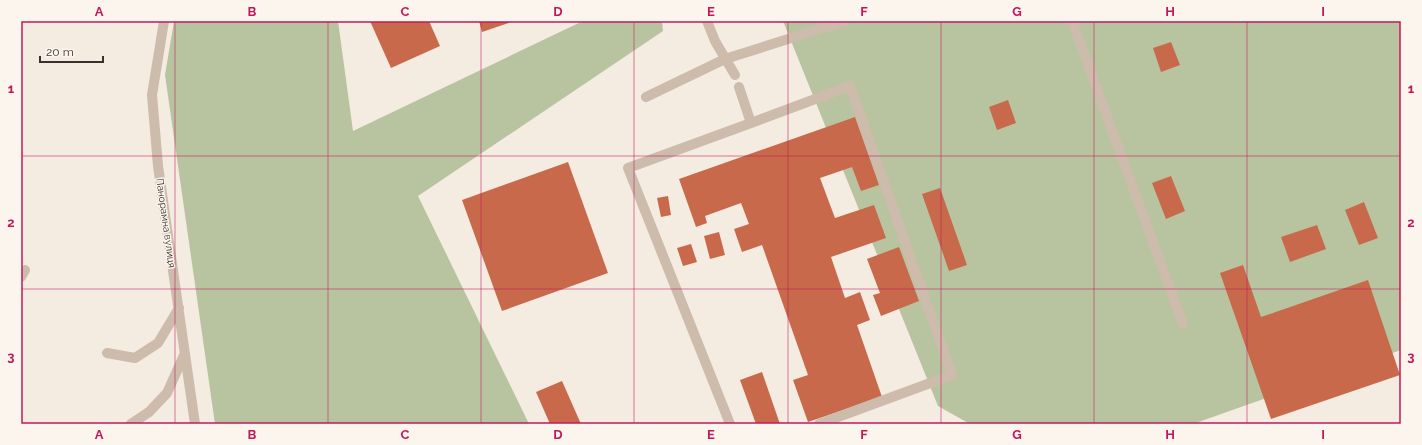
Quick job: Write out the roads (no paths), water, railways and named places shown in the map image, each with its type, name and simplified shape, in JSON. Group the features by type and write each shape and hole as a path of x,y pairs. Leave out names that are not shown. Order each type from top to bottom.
{"street":[{"name":"Панорамна вулиця","path":"164,21 152,95 158,166 195,424"},
{"path":"707,21 715,41 735,75"},
{"path":"646,97 725,59 845,21"},
{"path":"1072,21 1182,324"},
{"path":"730,424 628,168 850,86 952,375 819,424"},
{"path":"739,87 751,123"},
{"path":"107,353 135,358 158,343 179,308"},
{"path":"130,424 149,412 167,393 185,353"}]}
